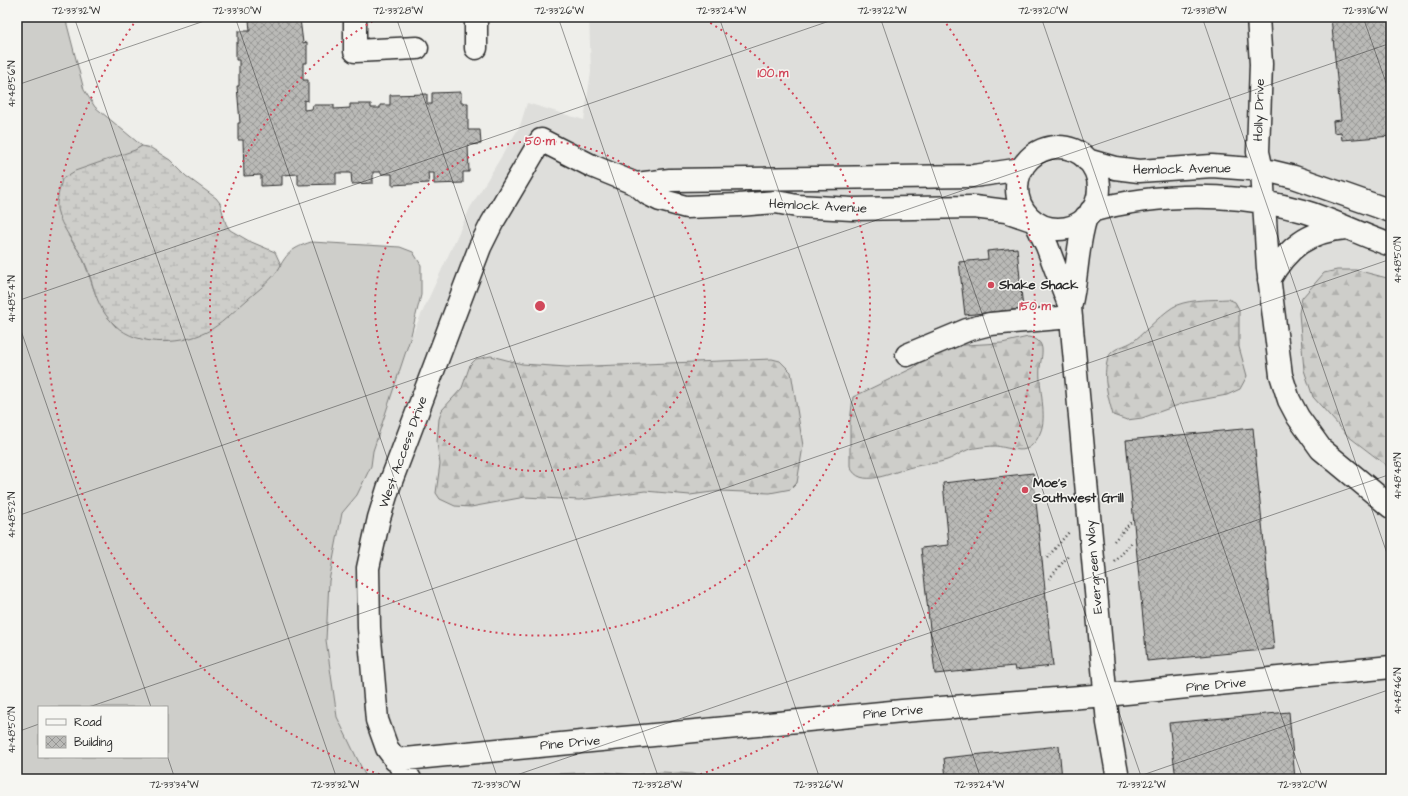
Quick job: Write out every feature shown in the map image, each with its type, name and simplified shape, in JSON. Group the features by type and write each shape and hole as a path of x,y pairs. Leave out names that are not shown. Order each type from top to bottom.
{"street":[{"path":"355,17 355,51 417,48"},
{"path":"476,17 476,48"},
{"name":"Holly Drive","path":"1258,17 1261,64 1258,152 1262,170 1270,291 1281,375 1289,400 1309,434 1335,461 1391,507"},
{"name":"Hemlock Avenue","path":"541,140 592,166 636,184 648,194 660,200 686,207 776,202 797,206 852,209 974,207 1006,211 1032,221"},
{"name":"West Access Drive","path":"410,779 395,760 382,738 377,720 373,691 367,588 368,568 374,536 388,489 480,247 492,223 541,140"},
{"path":"1053,148 1075,151 1087,160 1092,166 1098,181 1098,197 1088,214 1076,224 1065,228 1049,228 1032,221 1021,204 1017,190 1022,169 1032,157 1053,148"},
{"name":"Hemlock Avenue","path":"1087,160 1115,168 1139,170 1212,166 1262,170 1294,177 1391,211"},
{"name":"Hemlock Avenue","path":"636,184 670,180 974,176 1022,169"},
{"path":"1088,214 1122,204 1164,199 1229,199 1264,202 1303,211 1391,245"},
{"name":"Evergreen Way","path":"1088,214 1079,241 1071,312 1106,695 1112,753 1118,779"},
{"name":"Evergreen Way","path":"1032,221 1047,246 1071,312"},
{"path":"1270,291 1279,263 1293,248 1320,232 1346,228"},
{"path":"907,355 967,330 990,324 1071,312"},
{"name":"Pine Drive","path":"395,760 902,711 1106,695 1391,667"}],"shaded area":[{"path":"589,17 1391,17 1391,279 1380,275 1348,436 1391,469 1391,779 367,779 337,717 326,640 329,581 342,512 357,495 371,466 373,451 410,339 470,208 520,126 527,103 584,120 591,72"}],"green space":[{"path":"17,17 65,17 84,90 95,107 142,146 135,150 68,235 83,259 96,296 109,319 116,327 278,270 284,259 291,252 300,246 311,242 400,247 413,252 421,265 421,295 410,339 373,451 371,466 357,495 342,513 329,581 326,640 337,717 367,779 17,779"},
{"path":"142,146 151,148 170,160 186,176 216,198 220,203 226,224 230,230 249,241 275,252 281,265 266,284 212,329 189,338 176,341 162,342 136,338 115,325 108,318 99,303 84,261 65,229 57,209 62,179 75,171 135,150"},
{"path":"1337,270 1356,270 1391,279 1391,469 1348,436 1313,397 1304,370 1299,313 1302,298 1324,273"},
{"path":"1228,299 1235,302 1239,309 1239,347 1247,376 1240,389 1227,395 1184,403 1142,418 1127,420 1113,415 1106,387 1106,365 1110,354 1116,349 1135,340 1161,316 1177,305 1196,301"},
{"path":"1028,337 1038,341 1042,348 1040,375 1043,419 1038,438 1030,446 1023,450 996,446 971,449 964,451 950,459 912,467 878,477 861,477 855,473 850,466 850,422 853,397 913,368 938,349 946,346 1002,343"},
{"path":"491,356 522,364 567,367 772,359 780,361 791,372 803,446 797,483 791,489 770,493 720,491 690,495 645,491 579,500 525,497 471,507 455,506 440,499 436,493 440,464 437,442 439,419 442,410 462,388 470,365 476,359"},
{"path":"603,772 634,775 662,772 693,774 708,779 538,779 555,774"}],"building":[{"path":"260,17 300,19 303,43 307,42 307,63 303,63 303,80 308,80 308,101 304,100 304,110 312,109 313,105 334,105 334,109 350,108 350,104 371,104 371,108 380,108 380,105 390,105 390,95 427,94 427,104 432,104 432,93 461,92 461,103 468,103 468,130 480,130 481,144 468,145 469,172 463,172 463,183 434,184 434,173 428,173 429,183 392,185 392,174 373,172 373,183 352,184 351,173 336,173 336,184 298,185 298,174 282,175 282,185 261,186 261,175 244,176 243,140 238,140 238,123 240,123 237,86 239,86 239,60 236,60 236,43 238,43 238,31 250,31 249,20 260,20"},
{"path":"1331,17 1391,17 1391,136 1342,140 1341,132 1334,133 1333,121 1341,120"},
{"name":"Shake Shack","path":"1017,248 1023,309 965,315 959,262 988,259 987,251"},
{"path":"1253,428 1274,649 1147,661 1126,440"},
{"path":"1033,473 1053,666 1015,670 1014,666 935,674 921,548 949,545 943,483"},
{"path":"1289,712 1295,779 1176,779 1169,723"},
{"path":"1059,746 1062,779 946,779 944,758"}],"place":[{"name":"Shake Shack","path":"991,285"},
{"name":"Moe's Southwest Grill","path":"1025,490"}]}
